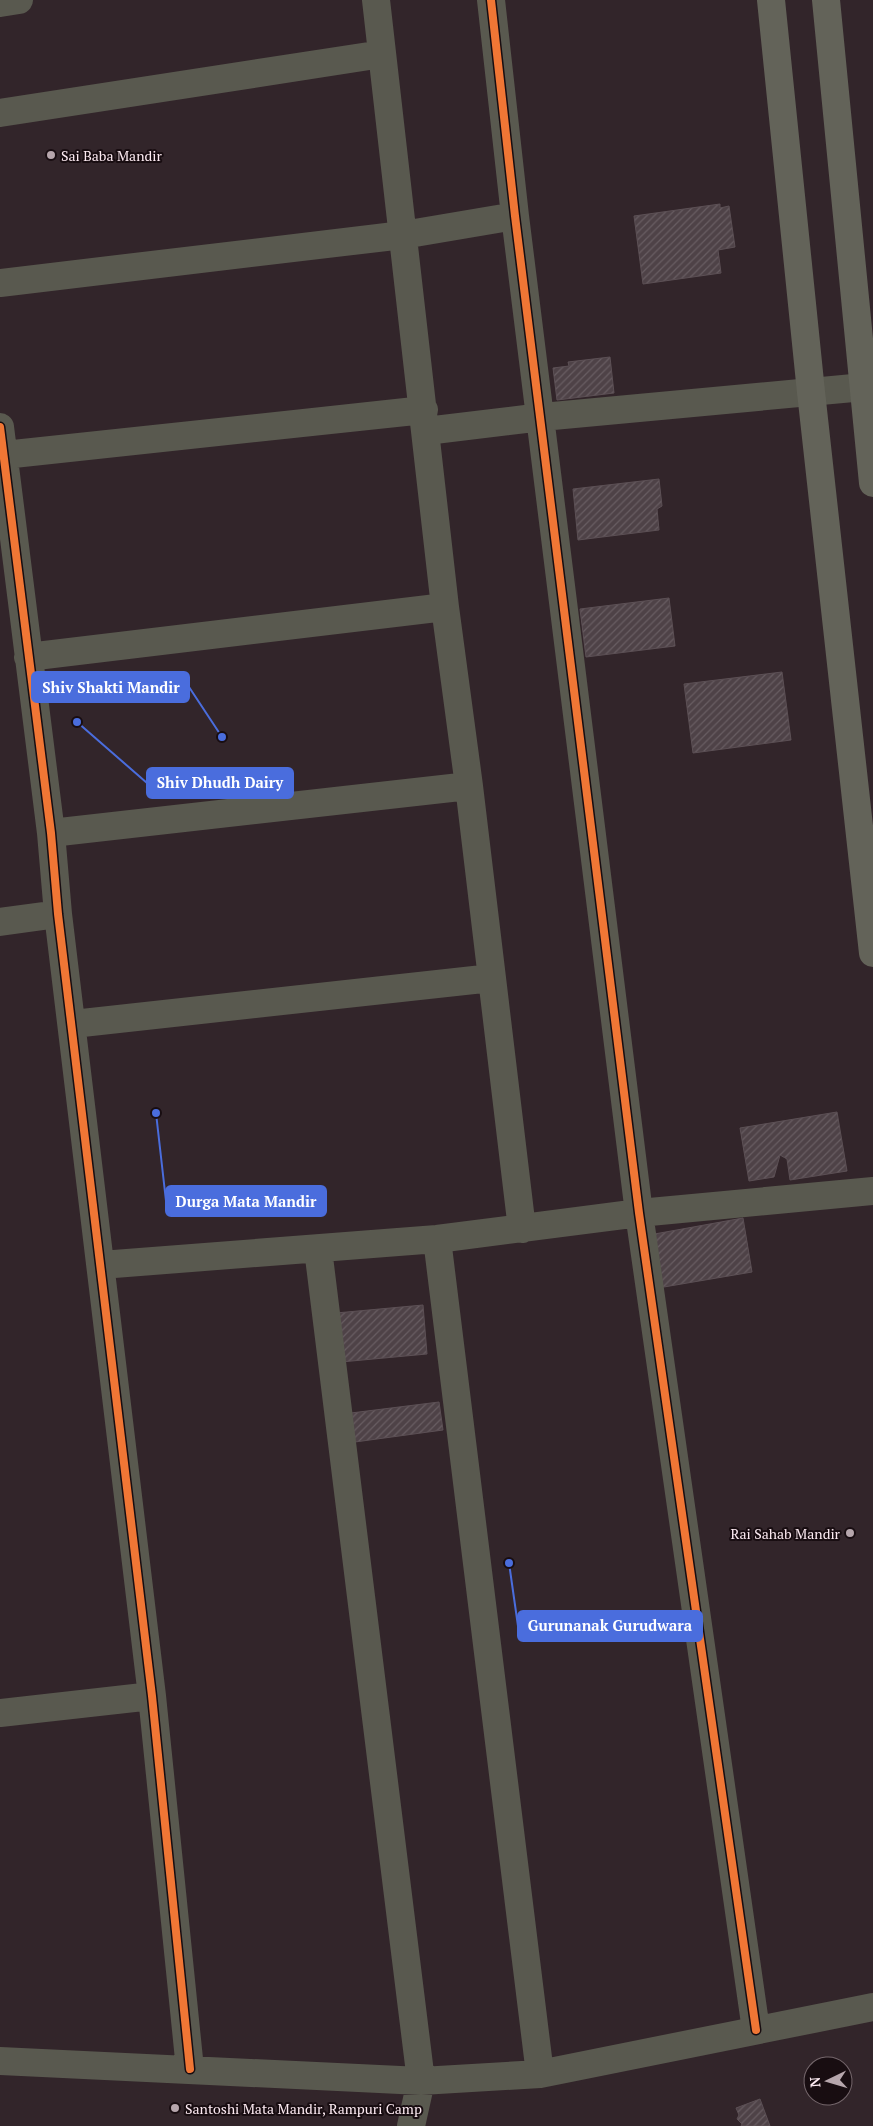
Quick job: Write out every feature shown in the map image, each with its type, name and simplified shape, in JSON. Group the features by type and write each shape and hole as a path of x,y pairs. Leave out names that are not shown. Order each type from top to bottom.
{"street":[{"path":"0,3 19,0"},
{"path":"376,0 445,607 469,786 522,1229"},
{"path":"491,0 639,1213 756,2030"},
{"path":"771,0 811,392 873,953"},
{"path":"826,0 873,483"},
{"path":"0,113 382,54"},
{"path":"0,283 403,235 516,216"},
{"path":"4,455 425,421 542,417 864,387"},
{"path":"0,426 152,1696 190,2069"},
{"path":"28,657 445,607"},
{"path":"50,832 469,786"},
{"path":"0,922 58,914"},
{"path":"73,1024 492,978"},
{"path":"100,1266 437,1239 639,1213 873,1191"},
{"path":"437,1239 540,2074"},
{"path":"318,1249 421,2081 411,2126"},
{"path":"0,1712 152,1696"},
{"path":"0,2061 421,2081 540,2074 873,2007"}],"building":[{"path":"720,204 720,208 729,206 735,247 718,250 721,273 643,284 634,216"},
{"path":"610,357 614,393 557,400 553,368 569,366 568,362"},
{"path":"659,479 662,506 657,509 659,530 578,540 573,489"},
{"path":"669,598 675,646 586,657 580,609"},
{"path":"782,672 791,740 693,753 684,684"},
{"path":"837,1112 847,1171 790,1180 787,1159 780,1155 774,1177 749,1181 740,1128"},
{"path":"743,1218 752,1272 658,1288 649,1235"},
{"path":"423,1305 427,1354 341,1362 336,1313"},
{"path":"439,1402 443,1430 355,1442 351,1413"},
{"path":"760,2099 770,2126 741,2126 742,2124 737,2119 739,2115 736,2108"}],"cycle path":[{"path":"491,0 515,216 639,1213 756,2030"},
{"path":"0,427 51,833 58,914 152,1696 190,2069"}],"place":[{"name":"Sai Baba Mandir","path":"51,155"},
{"name":"Shiv Dhudh Dairy","path":"77,722"},
{"name":"Shiv Shakti Mandir","path":"222,737"},
{"name":"Durga Mata Mandir","path":"156,1113"},
{"name":"Rai Sahab Mandir","path":"850,1533"},
{"name":"Gurunanak Gurudwara","path":"509,1563"},
{"name":"Santoshi Mata Mandir, Rampuri Camp","path":"175,2108"}]}
